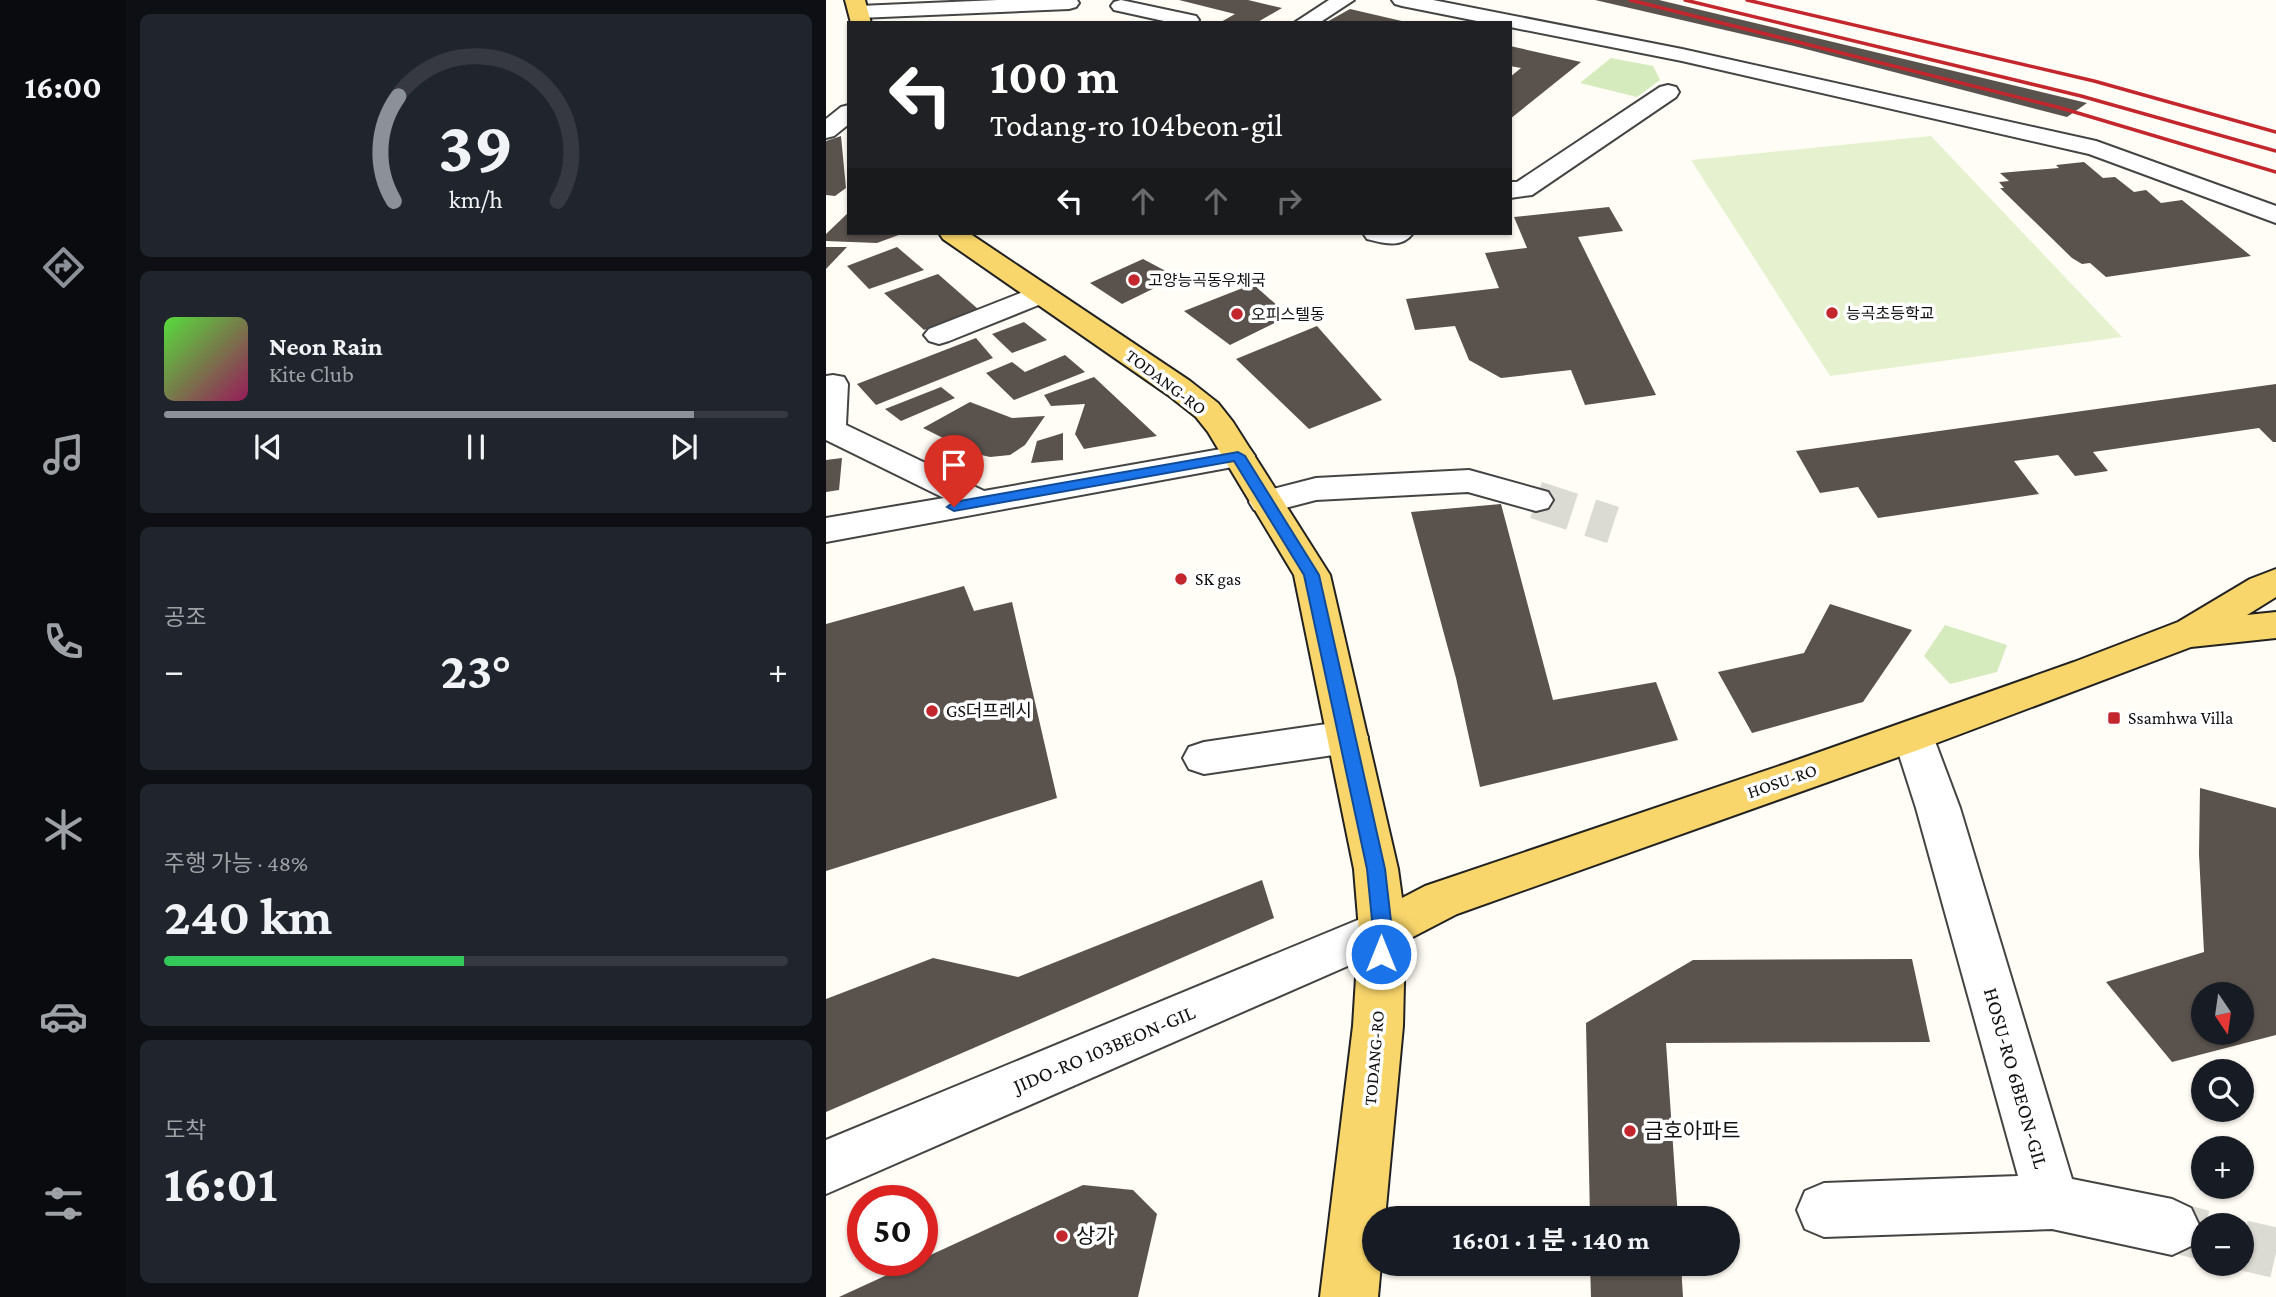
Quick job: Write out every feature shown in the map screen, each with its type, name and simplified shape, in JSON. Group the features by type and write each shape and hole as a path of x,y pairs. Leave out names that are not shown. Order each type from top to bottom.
{"main road":[{"name":"TODANG-RO","path":"961,235 1208,410 1312,575 1376,869 1382,930 1378,1026 1349,1297"},
{"name":"HOSU-RO","path":"1382,930 1441,900 1913,736 2184,635 2258,589 2276,582"},
{"name":"HOSU-RO","path":"2184,635 2276,625"}],"street":[{"path":"1307,21 1344,0"},
{"path":"1402,0 1509,21"},
{"path":"858,11 1069,3"},
{"path":"1121,6 1187,21"},
{"path":"1512,22 1682,55 2096,148 2276,215"},
{"path":"1512,190 1523,191 1668,92"},
{"path":"826,131 847,114"},
{"path":"939,335 1041,294"},
{"path":"833,384 830,429 980,502"},
{"path":"826,530 1238,456"},
{"path":"1266,502 1316,489 1469,481 1536,500"},
{"name":"HOSU-RO 6BEON-GIL","path":"1913,736 1938,807 2052,1202"},
{"path":"1204,758 1348,737"},
{"name":"JIDO-RO 103BEON-GIL","path":"826,1167 1382,930"},
{"path":"1824,1210 2052,1202 2172,1227"}],"green space":[{"path":"1611,58 1653,66 1660,80 1637,97 1580,83"},
{"path":"1931,136 2122,337 1830,376 1691,160"},
{"path":"1945,625 2007,645 1997,672 1950,684 1924,656"}],"building":[{"path":"1179,0 1248,0 1282,8 1259,21 1223,21 1235,14"},
{"path":"1595,0 1659,0 2087,103 2067,117 1794,46"},
{"path":"1350,9 1402,21 1329,21"},
{"path":"1512,46 1581,62 1512,117 1512,75 1521,68 1512,66"},
{"path":"841,136 846,188 835,196 826,195 826,141"},
{"path":"2084,162 2103,178 2115,177 2134,192 2146,190 2161,203 2182,200 2251,256 2106,277 2090,263 2082,264 2072,258 2000,188 2004,188 1999,182 2009,181 2000,173 2059,168 2056,165"},
{"path":"1609,207 1623,231 1578,237 1656,395 1585,405 1571,370 1501,378 1469,360 1455,326 1415,330 1406,299 1499,288 1485,253 1527,248 1514,217"},
{"path":"847,214 847,235 899,235 877,243 826,241 826,234"},
{"path":"826,247 847,247 826,269"},
{"path":"897,247 924,270 869,289 847,266"},
{"name":"고양능곡동우체국","path":"1143,259 1177,277 1122,304 1090,283"},
{"path":"938,274 978,309 924,330 884,293"},
{"name":"오피스텔동","path":"1253,284 1289,316 1230,345 1184,311"},
{"path":"1024,322 1047,340 1012,353 992,334"},
{"path":"1317,326 1382,400 1309,429 1236,359"},
{"path":"976,338 993,358 876,405 857,384"},
{"path":"1065,355 1085,372 1014,400 986,373 1012,362 1025,372"},
{"path":"1094,377 1157,436 1084,449 1075,434 1085,404 1051,406 1044,395"},
{"path":"2276,384 2276,442 2259,428 2093,452 2108,471 2075,476 2058,455 2014,461 2039,494 1878,518 1858,487 1820,493 1796,451"},
{"path":"941,387 955,398 901,421 885,409"},
{"path":"970,402 1012,418 1045,416 1025,445 1010,455 990,457 973,453 923,428"},
{"path":"1063,433 1063,460 1031,463 1037,441"},
{"path":"842,458 839,490 826,492 826,460"},
{"path":"1501,504 1553,700 1656,682 1678,740 1480,787 1456,678 1411,512"},
{"name":"GS더프레시","path":"964,586 974,611 1012,602 1057,798 826,871 826,624"},
{"path":"1830,604 1912,630 1863,702 1752,733 1718,672 1804,653"},
{"path":"2200,788 2276,808 2276,1035 2254,1041 2254,982 2191,982 2191,1045 2237,1045 2172,1062 2106,982 2204,952 2199,854"},
{"path":"1262,880 1274,918 826,1112 826,999 933,958 1018,977"},
{"name":"금호아파트","path":"1912,959 1930,1042 1666,1043 1677,1206 1590,1206 1586,1023 1693,960"},
{"name":"상가","path":"1083,1185 1133,1190 1157,1214 1138,1297 839,1297 885,1276 938,1276 938,1252"},
{"path":"1590,1276 1682,1276 1683,1297 1591,1297"}],"tunnel":[{"path":"1536,500 1613,525"},
{"path":"2172,1227 2191,1232"},
{"path":"2254,1248 2276,1253"}],"railway":[{"path":"1630,0 2061,108 2276,172"},
{"path":"1685,0 2081,96 2276,151"},
{"path":"1747,0 2094,81 2276,132"}],"place":[{"name":"고양능곡동우체국","path":"1134,280"},
{"name":"능곡초등학교","path":"1832,313"},
{"name":"오피스텔동","path":"1237,314"},
{"name":"SK gas","path":"1181,579"},
{"name":"GS더프레시","path":"932,711"},
{"name":"Ssamhwa Villa","path":"2114,718"},
{"name":"금호아파트","path":"1630,1131"},
{"name":"상가","path":"1062,1236"}],"route":[{"path":"954,507 1238,456 1312,575 1376,869 1382,930 1381,954"}]}
